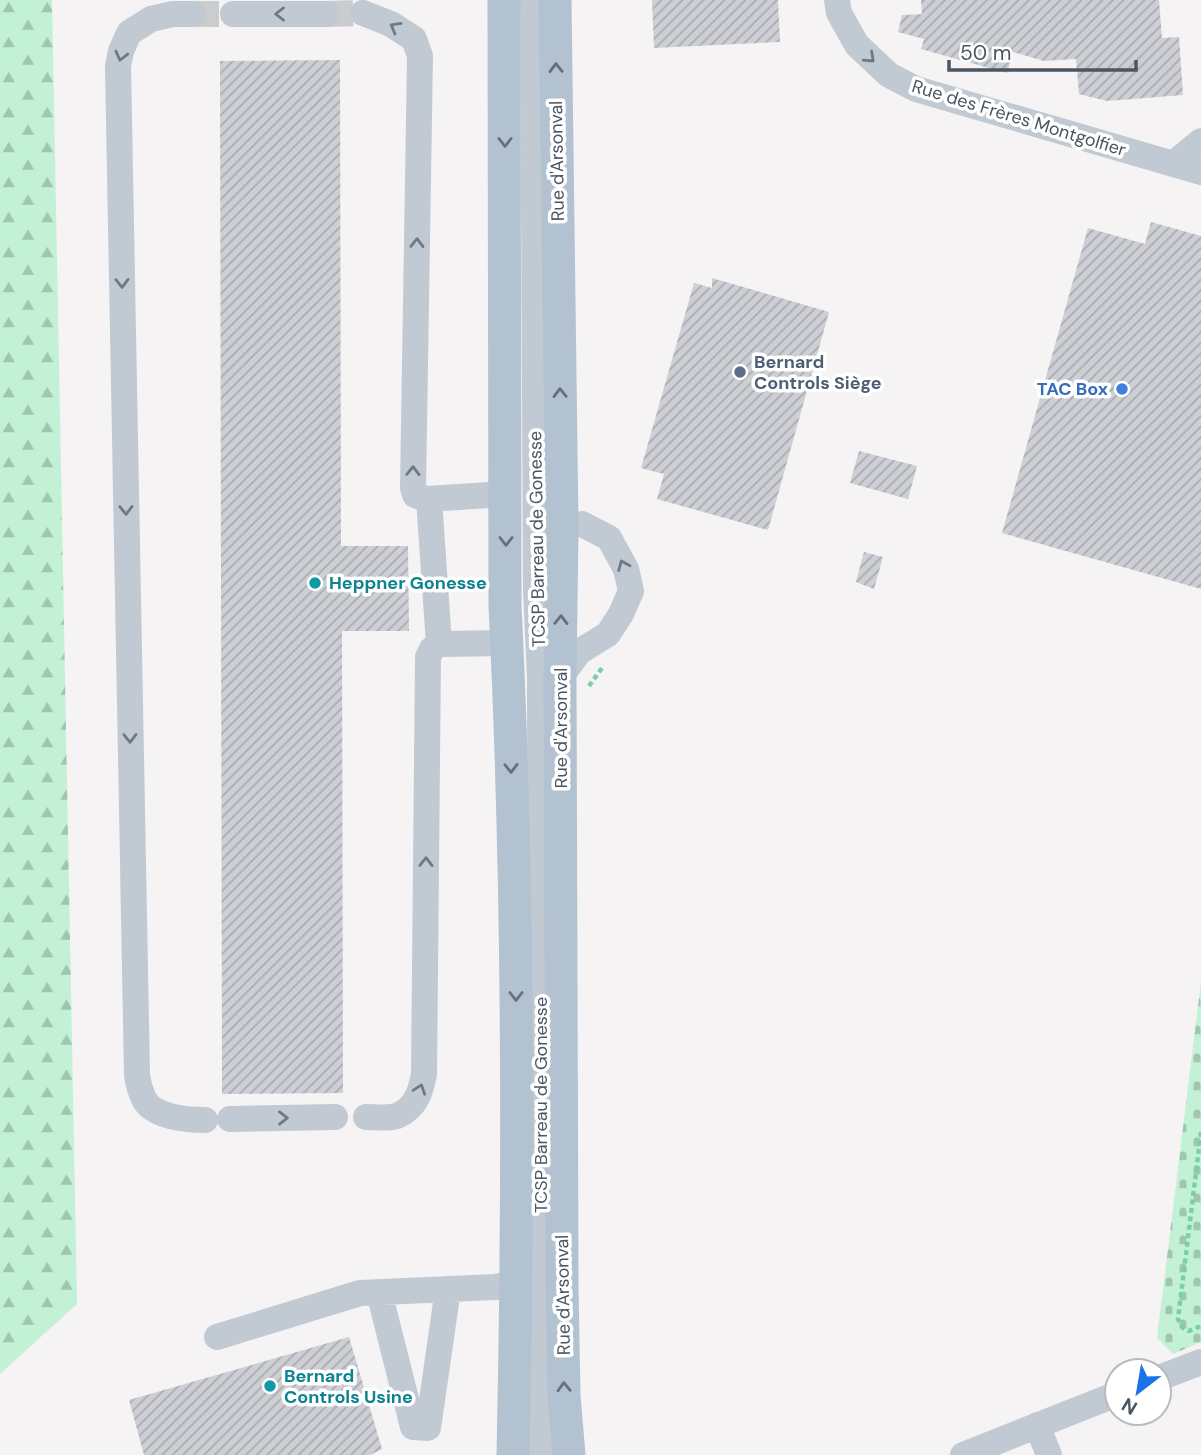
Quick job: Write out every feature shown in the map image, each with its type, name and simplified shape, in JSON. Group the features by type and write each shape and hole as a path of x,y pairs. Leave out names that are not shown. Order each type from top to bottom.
{"main road":[{"path":"504,0 505,606 516,946 517,1284 513,1455"},
{"name":"Rue d'Arsonval","path":"555,0 562,527 562,1286 564,1396 569,1455"}],"street":[{"name":"TCSP Barreau de Gonesse","path":"533,0 536,590 540,678 542,1455"},
{"name":"Rue des Frères Montgolfier","path":"837,0 839,13 857,46 889,75 907,84 929,93 1201,172"},
{"path":"233,14 327,13"},
{"path":"363,13 391,24 414,39 420,56 415,495 429,499 506,494"},
{"path":"193,14 173,14 150,19 129,33 118,66 136,1075 143,1100 157,1111 174,1118 218,1120 335,1117"},
{"path":"1173,164 1201,141"},
{"path":"429,499 439,644"},
{"path":"560,678 579,652 608,634 631,592 626,569 609,538 582,524 562,527"},
{"path":"366,1117 398,1116 413,1105 421,1091 424,1074 428,657 432,649 439,644 507,643"},
{"path":"216,1337 360,1293 517,1284"},
{"path":"379,1292 413,1427 428,1428 448,1289"},
{"path":"1173,1373 1201,1362"},
{"path":"963,1455 1103,1399"},
{"path":"1037,1425 1049,1455"}],"path":[{"path":"1201,1132 1199,1170 1178,1319 1188,1331 1201,1326"}],"green space":[{"path":"0,0 52,0 77,1304 0,1374"},
{"path":"1201,982 1201,1342 1173,1354 1157,1338"}],"building":[{"path":"652,0 778,0 780,42 654,48"},
{"path":"921,0 1159,0 1162,38 1179,37 1183,95 1107,101 1079,94 1076,59 1044,61 1013,52 1007,73 921,49 924,39 898,32 902,15 922,14"},
{"name":"Heppner Gonesse","path":"340,60 341,546 408,546 409,631 342,631 343,1093 222,1094 220,61"},
{"name":"TAC Box","path":"1151,222 1201,236 1201,589 1002,533 1088,228 1145,244"},
{"name":"Bernard Controls Siège","path":"712,278 829,312 768,530 657,499 664,474 641,468 694,283 712,288"},
{"path":"859,451 917,466 908,499 850,483"},
{"path":"864,552 883,557 874,589 856,582"},
{"name":"Bernard Controls Usine","path":"349,1337 382,1449 370,1455 144,1455 129,1400"}],"tunnel":[{"path":"327,14 363,13"},
{"path":"193,14 233,14"}],"place":[{"name":"Bernard Controls Siège","path":"740,372"},
{"name":"TAC Box","path":"1122,389"},
{"name":"Heppner Gonesse","path":"315,583"},
{"name":"Bernard Controls Usine","path":"270,1386"}]}
